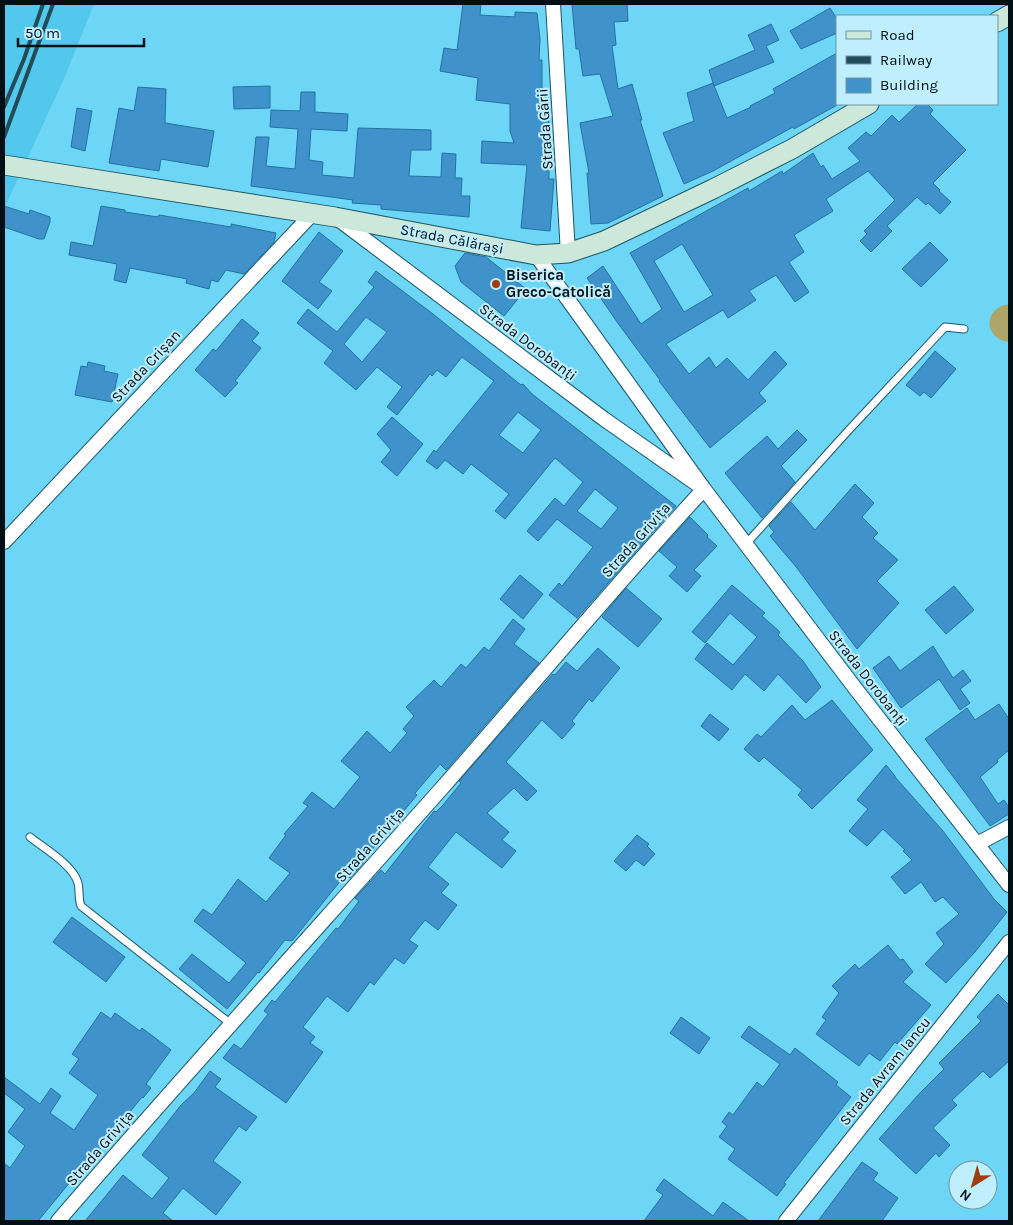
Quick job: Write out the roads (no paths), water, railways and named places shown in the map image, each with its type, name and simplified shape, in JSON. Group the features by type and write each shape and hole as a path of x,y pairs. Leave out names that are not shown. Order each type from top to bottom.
{"main road":[{"path":"998,21 1009,15"},
{"name":"Strada Călărași","path":"4,165 335,217 536,255 568,253 604,241 713,189 792,149 867,105"}],"street":[{"name":"Strada Gării","path":"553,4 568,253"},
{"name":"Strada Crișan","path":"4,542 313,214"},
{"name":"Strada Dorobanți","path":"335,217 604,420 704,489"},
{"name":"Strada Dorobanți","path":"536,255 704,489 860,695 1009,885"},
{"name":"Strada Grivița","path":"58,1221 168,1094 444,786 650,548 704,489"},
{"path":"977,844 1009,827"},
{"name":"Strada Avram Iancu","path":"786,1221 1009,942"}],"lane":[{"path":"746,544 945,327 964,329"},
{"path":"30,837 69,868 78,883 78,899 81,906 231,1024"}],"railway":[{"path":"4,107 24,59 43,4"},
{"path":"4,137 53,4"}],"place":[{"name":"Biserica Greco-Catolică","path":"496,284"}]}
